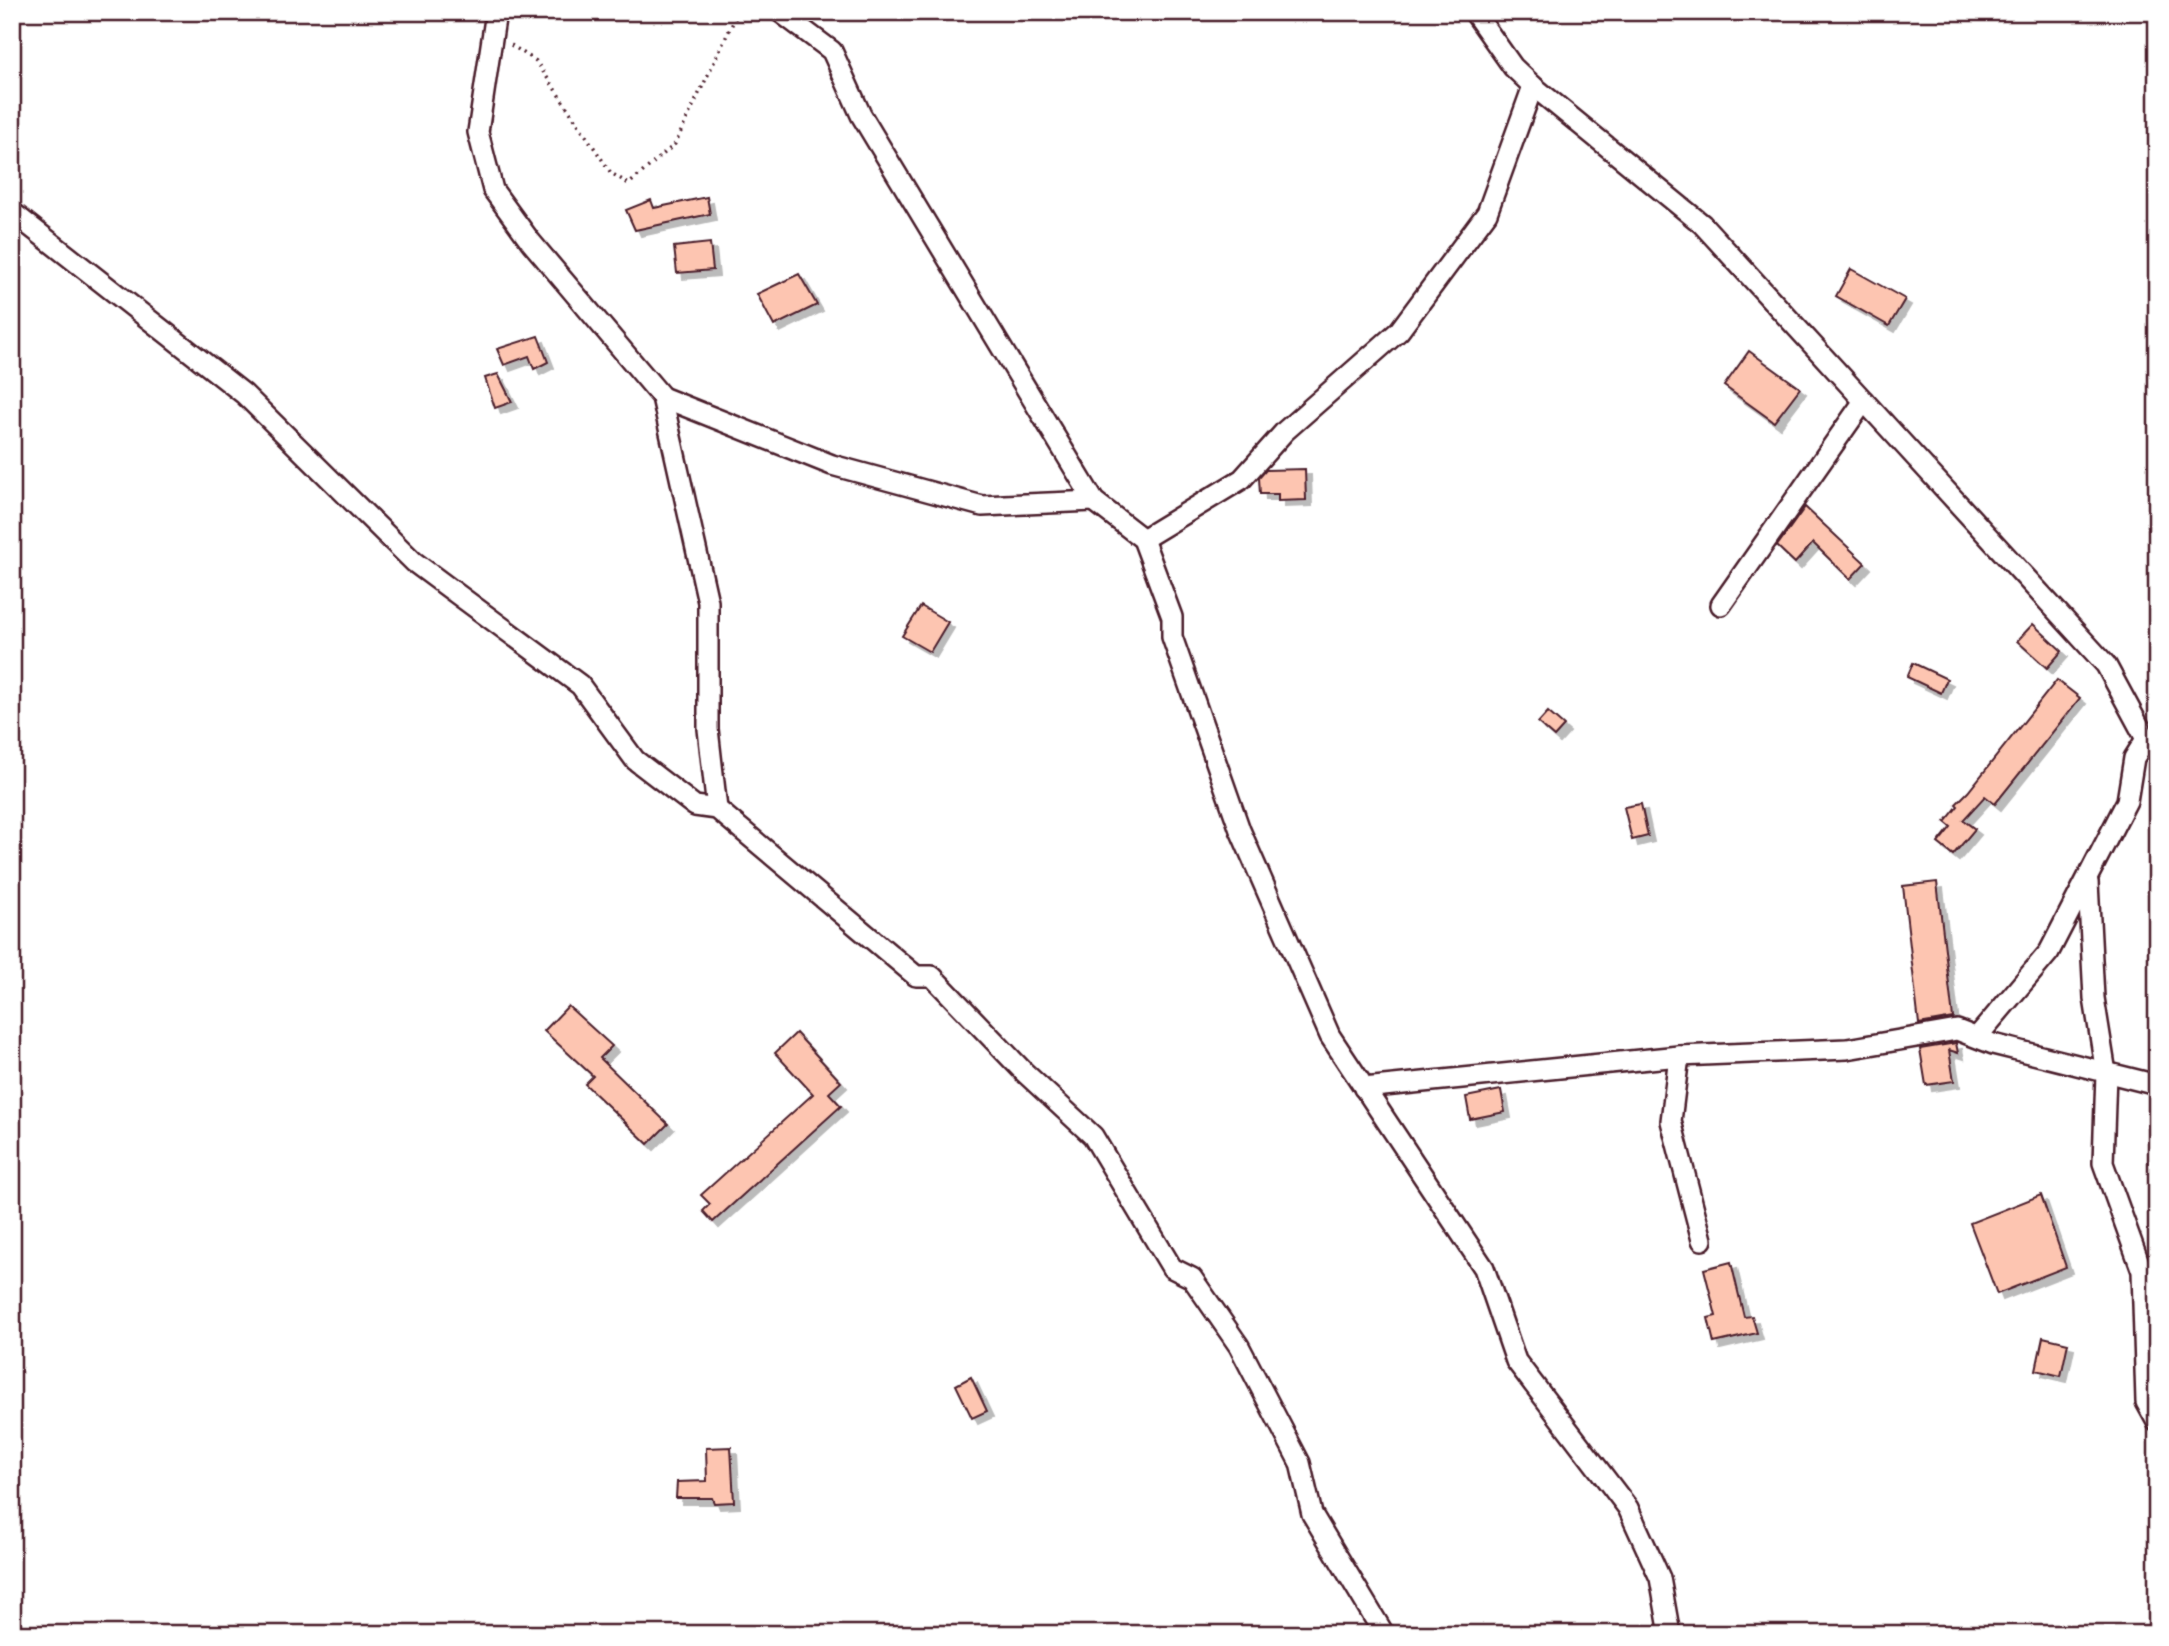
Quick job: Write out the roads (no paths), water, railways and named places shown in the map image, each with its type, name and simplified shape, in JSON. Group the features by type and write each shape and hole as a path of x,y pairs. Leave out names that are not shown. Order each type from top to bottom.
{"street":[{"path":"496,12 478,132 493,190 531,242 662,397 708,602 708,729 717,809"},
{"path":"780,12 832,51 862,115 1094,501 1143,539 1172,617 1172,637 1240,830 1330,1036 1484,1268 1516,1361 1628,1508 1660,1577 1670,1634"},
{"path":"1474,12 1513,67 1533,86 1702,223 2106,665 2151,746 2134,758 2127,801 2049,952 1978,1036"},
{"path":"1143,539 1242,479 1285,431 1399,331 1488,213 1533,86"},
{"path":"12,212 244,394 414,562 580,685 635,760 695,806 717,809 916,976 932,976 1024,1072 1093,1136 1172,1268 1192,1278 1238,1346 1300,1464 1312,1514 1384,1634"},
{"path":"662,397 832,464 982,506 1094,501"},
{"path":"1721,605 1864,401"},
{"path":"2088,881 2094,998 2106,1073 2103,1163 2142,1271 2146,1402 2157,1422"},
{"path":"1364,1088 1512,1076 1679,1056 1847,1049 1957,1030 1993,1044 2157,1085"},
{"path":"1679,1056 1671,1121 1702,1240"}]}
